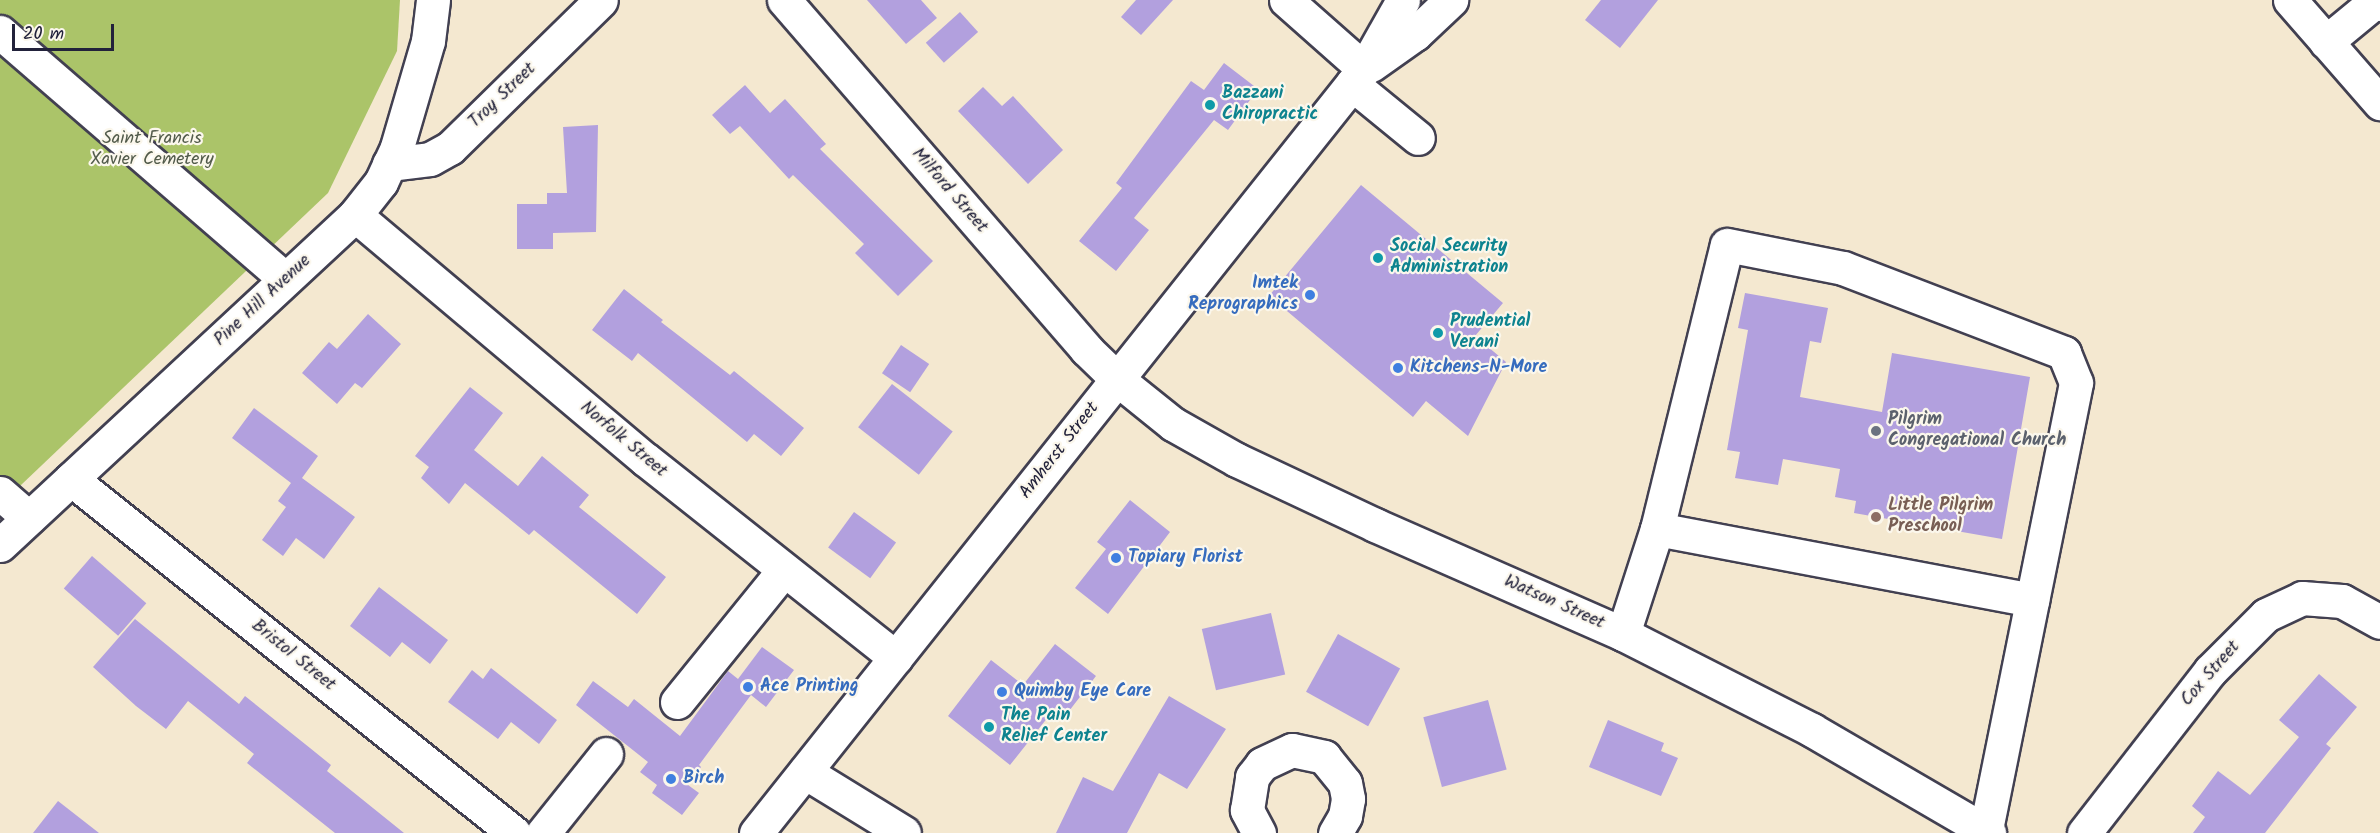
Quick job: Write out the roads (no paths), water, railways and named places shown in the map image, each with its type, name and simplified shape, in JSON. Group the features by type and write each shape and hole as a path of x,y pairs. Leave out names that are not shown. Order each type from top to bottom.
{"street":[{"name":"Pine Hill Avenue","path":"0,544 355,215 389,164 413,102 428,41 433,0"},
{"name":"Troy Street","path":"389,164 430,159 450,148 601,0"},
{"name":"Milford Street","path":"784,0 1117,380"},
{"path":"1286,0 1418,138"},
{"name":"Amherst Street","path":"756,833 1358,76 1403,0"},
{"name":"Amherst Street","path":"1358,76 1415,34 1451,0"},
{"path":"2290,0 2380,103"},
{"path":"2326,42 2377,0 2380,4"},
{"path":"0,32 285,279"},
{"name":"Norfolk Street","path":"355,215 636,452 896,658"},
{"path":"1623,634 1657,529 1727,246 1844,268 2064,353 2076,383 1987,832"},
{"name":"Watson Street","path":"1117,380 1173,424 1237,460 1623,634 1812,730 1987,832"},
{"name":"Bristol Street","path":"71,479 514,833"},
{"path":"0,493 29,518"},
{"path":"1657,529 2032,600"},
{"path":"677,702 784,570"},
{"name":"Cox Street","path":"2084,833 2210,671 2266,615 2302,598 2342,601 2380,622"},
{"path":"1250,831 1247,794 1262,764 1284,752 1308,751 1337,768 1345,783 1348,799 1345,816 1335,833"},
{"path":"543,833 606,754"},
{"path":"805,772 883,829"}],"place":[{"name":"Bazzani Chiropractic","path":"1210,105"},
{"name":"Social Security Administration","path":"1378,258"},
{"name":"Imtek Reprographics","path":"1310,295"},
{"name":"Prudential Verani","path":"1438,333"},
{"name":"Kitchens-N-More","path":"1398,368"},
{"name":"Pilgrim Congregational Church","path":"1876,431"},
{"name":"Little Pilgrim Preschool","path":"1876,517"},
{"name":"Topiary Florist","path":"1116,558"},
{"name":"Ace Printing","path":"748,687"},
{"name":"Quimby Eye Care","path":"1002,692"},
{"name":"The Pain Relief Center","path":"989,727"},
{"name":"Birch","path":"671,779"}],"park label":[{"name":"Saint Francis Xavier Cemetery","path":"152,150"}]}
